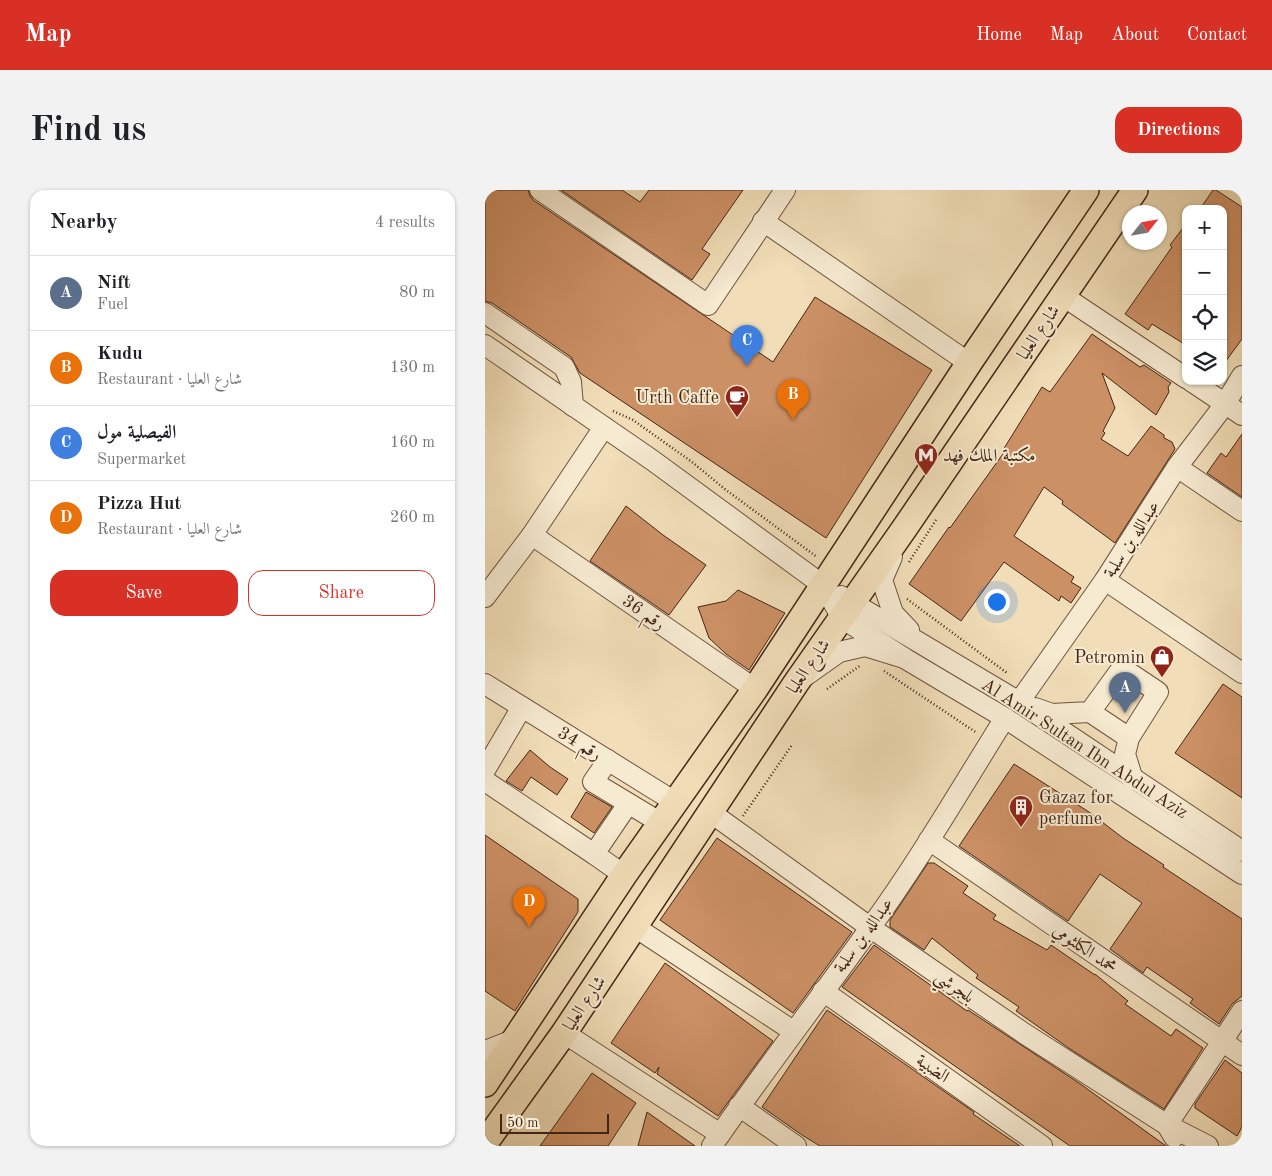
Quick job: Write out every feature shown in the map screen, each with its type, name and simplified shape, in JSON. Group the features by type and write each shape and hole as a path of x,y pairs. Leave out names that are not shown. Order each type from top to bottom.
{"main road":[{"name":"شارع العليا","path":"485,1084 625,875 755,689 969,363 1086,190"},
{"name":"شارع العليا","path":"485,1143 565,1033 796,683 904,529 1135,190"}],"street":[{"path":"540,190 708,305 785,190"},
{"path":"763,221 969,363"},
{"path":"1063,296 1182,375"},
{"path":"485,313 563,368 571,382 573,406"},
{"name":"Al Amir Sultan Ibn Abdul Aziz","path":"485,345 573,406 605,418 652,460 824,586 848,610 1024,696 1133,780 1242,851"},
{"name":"عبدالله بن سلمة","path":"1024,696 1105,580 1177,467 1225,404 1242,376"},
{"path":"1197,385 1242,415"},
{"path":"485,597 532,535 605,418"},
{"path":"1177,467 1242,511"},
{"name":"Al Amir Sultan Ibn Abdul Aziz","path":"904,529 882,580 893,613 927,647"},
{"name":"رقم 36","path":"532,535 755,689"},
{"path":"1105,580 1242,673"},
{"path":"848,610 904,658"},
{"path":"796,683 839,652 864,655"},
{"name":"Al Amir Sultan Ibn Abdul Aziz","path":"864,655 904,658 1005,718 1242,874"},
{"path":"1090,712 1122,668 1158,692 1129,738 1125,754 1133,780"},
{"name":"رقم 34","path":"485,684 675,802"},
{"path":"1024,696 1052,714 1090,712 1129,738"},
{"path":"485,770 521,707"},
{"name":"عبدالله بن سلمة","path":"716,1140 793,1031 871,928 929,840 1005,718"},
{"path":"608,760 593,782 661,823"},
{"path":"485,781 625,875"},
{"path":"594,854 628,804"},
{"name":"بلجرشي","path":"711,812 871,928 1025,1034 1167,1125 1209,1146"},
{"name":"محمد الكلثومي","path":"929,840 1242,1055"},
{"path":"635,927 793,1031"},
{"name":"الضبية","path":"823,991 1043,1146"},
{"path":"1177,1146 1179,1144 1167,1125 1242,1011"},
{"path":"565,1033 716,1140"},
{"path":"485,1050 516,1039"},
{"path":"739,1106 796,1146"}],"path":[{"path":"605,418 633,420 692,462 726,490 817,557 821,554"},
{"path":"909,562 941,513"},
{"path":"904,597 1024,696"},
{"path":"827,688 864,655"},
{"path":"877,666 990,741"},
{"path":"735,829 792,745"}],"building":[{"path":"485,190 528,190 533,200 773,362 815,297 932,370 826,538 580,373 571,357 492,303 485,301"},
{"path":"561,190 622,190 640,202 649,190 743,190 702,249 710,254 692,280"},
{"path":"1213,190 1216,190 1242,207 1242,339 1227,360 1227,205 1203,205"},
{"path":"1182,229 1182,343 1152,324 1148,330 1125,314 1172,247 1170,245"},
{"path":"1092,334 1140,367 1144,365 1171,383 1168,387 1169,392 1156,415 1102,373 1115,408 1101,439 1128,456 1151,426 1164,435 1164,438 1172,442 1175,449 1115,543 1062,504 1063,501 1044,487 1014,536 1074,577 1071,582 1081,588 1071,603 1061,596 1059,601 1004,562 961,621 909,584 1005,451 1003,450 1042,387 1050,392"},
{"path":"1242,434 1242,497 1207,473 1221,453 1226,457"},
{"path":"626,506 706,565 669,615 590,561"},
{"path":"738,590 785,613 749,670 726,654 709,638 698,607 726,601"},
{"path":"1223,684 1242,697 1242,798 1175,753"},
{"path":"530,750 568,779 557,795 531,777 522,791 506,781"},
{"path":"1014,764 1089,812 1123,838 1164,865 1163,867 1242,919 1242,996 1232,1004 1219,1024 1190,1003 1193,999 1147,967 1143,973 1110,949 1142,903 1100,874 1068,921 959,846"},
{"path":"586,792 612,807 594,833 571,817"},
{"path":"485,835 578,899 578,912 515,1011 485,991"},
{"path":"717,838 852,932 793,1013 660,920"},
{"path":"928,863 934,863 968,886 963,893 996,915 993,919 1047,950 1051,945 1095,974 1128,1001 1125,1004 1171,1036 1176,1029 1203,1048 1164,1109 1070,1049 1016,1011 1019,1007 976,978 978,975 932,938 924,950 890,927 890,920"},
{"path":"874,945 967,1011 1079,1083 1166,1146 1070,1146 842,987"},
{"path":"665,963 773,1041 718,1116 657,1074 659,1067 655,1073 611,1043"},
{"path":"827,1010 1020,1146 820,1146 762,1107"},
{"path":"1225,1060 1242,1073 1242,1127 1237,1136 1195,1108 1195,1104"},
{"path":"592,1073 636,1103 608,1146 540,1146"},
{"path":"647,1112 695,1146 638,1146"}],"place":[{"name":"الفيصلية مول","path":"747,366"},
{"name":"Urth Caffe","path":"737,418"},
{"name":"Kudu","path":"793,420"},
{"name":"مكتبة الملك فهد","path":"926,476"},
{"name":"Petromin","path":"1162,678"},
{"name":"Nift","path":"1125,713"},
{"name":"Gazaz for perfume","path":"1021,828"},
{"name":"Pizza Hut","path":"529,927"}]}
